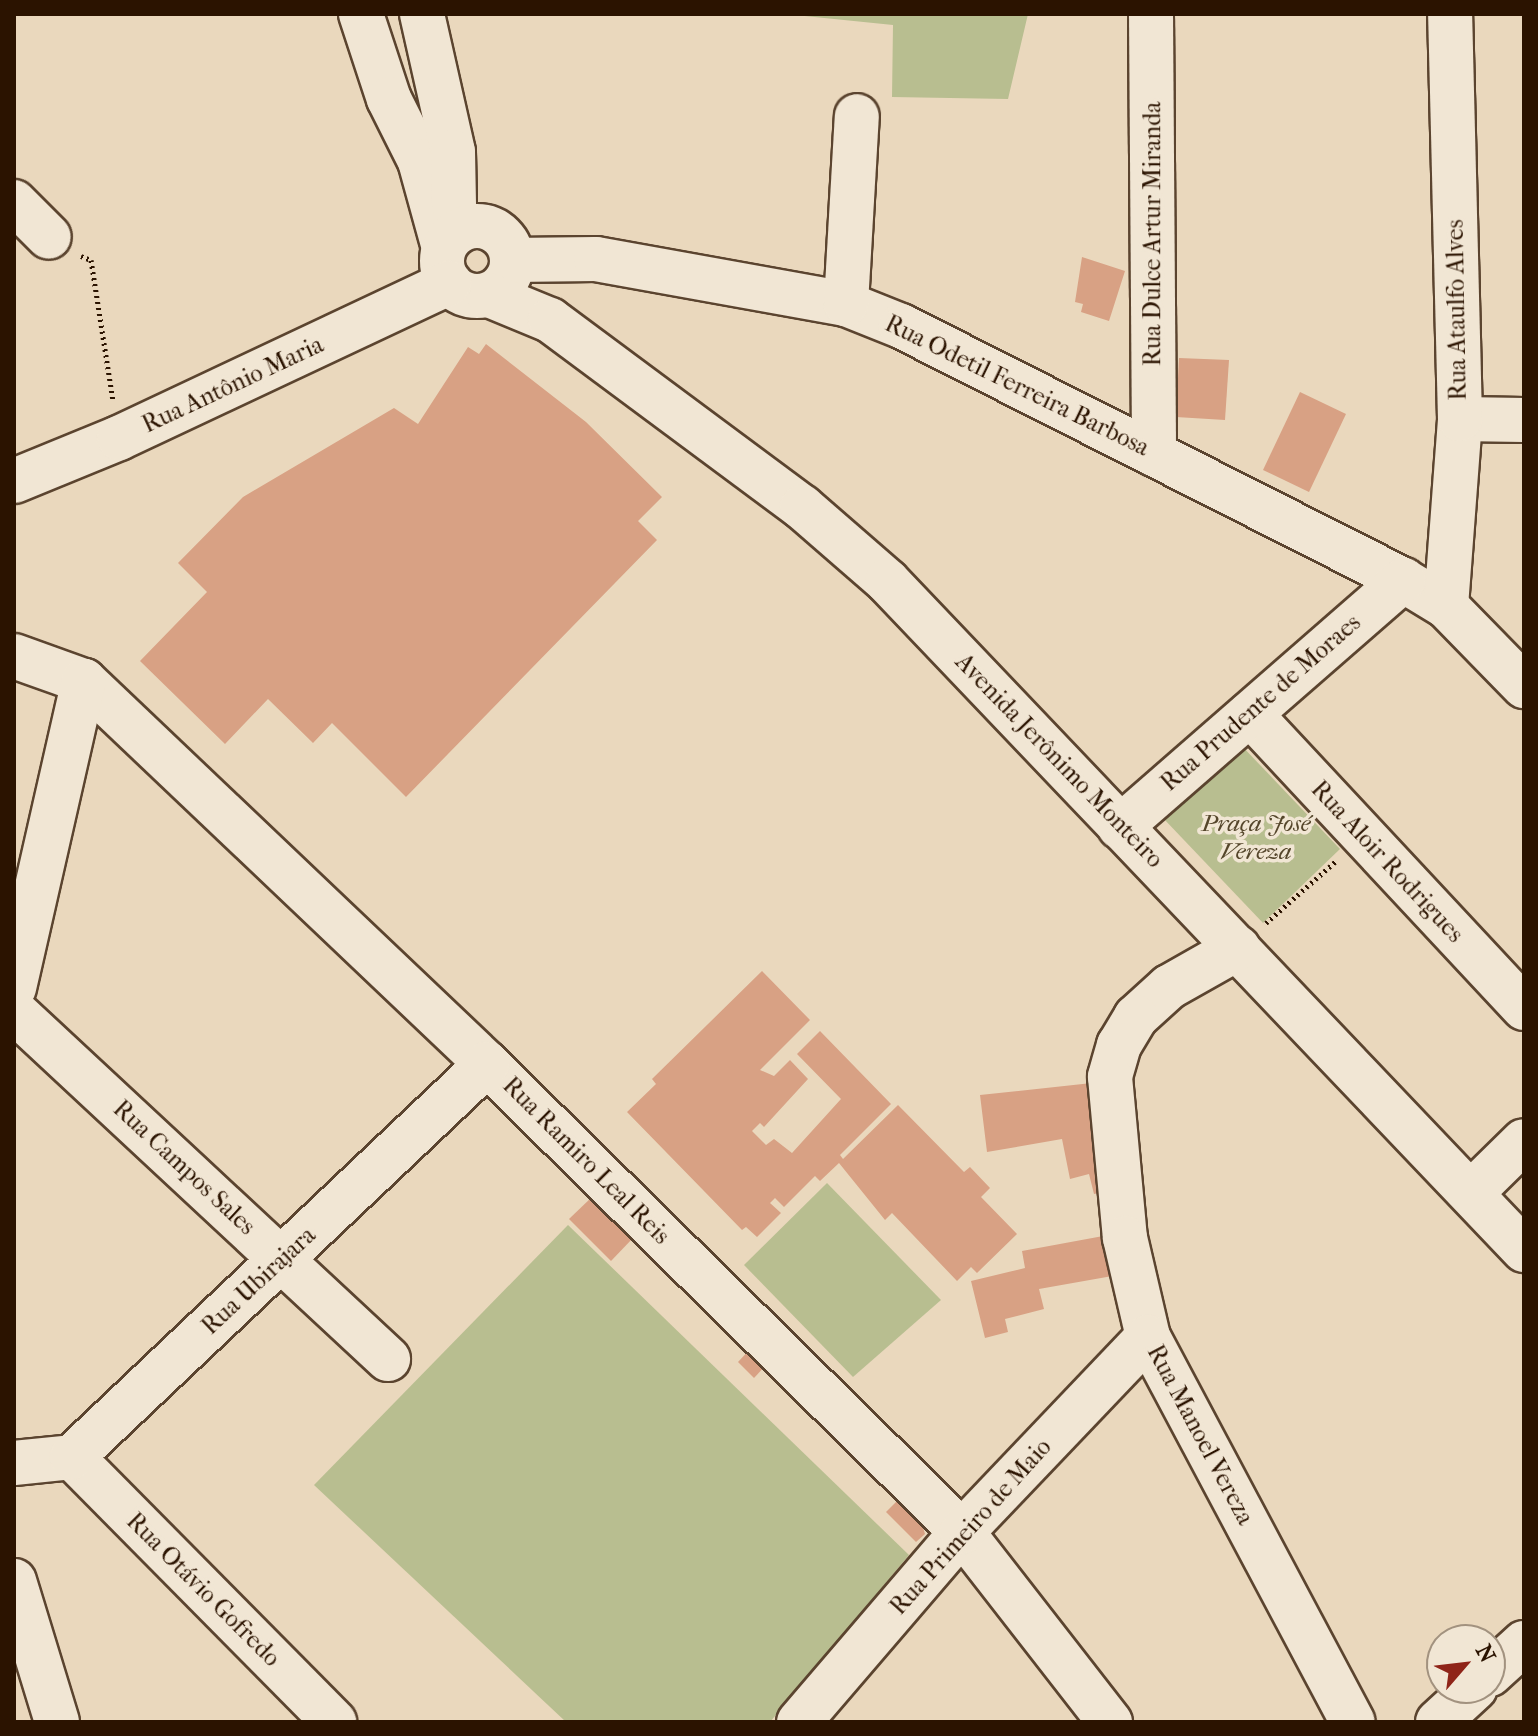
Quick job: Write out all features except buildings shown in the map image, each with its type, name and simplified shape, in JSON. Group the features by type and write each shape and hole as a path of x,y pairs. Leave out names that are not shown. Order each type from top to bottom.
{"street":[{"path":"361,14 389,99 420,161 476,256"},
{"path":"422,14 440,113 476,256"},
{"name":"Rua Dulce Artur Miranda","path":"1151,14 1154,454"},
{"name":"Rua Ataulfo Alves","path":"1446,606 1460,419 1450,14"},
{"path":"420,161 430,149 440,113"},
{"path":"846,304 857,116"},
{"path":"14,202 49,237"},
{"name":"Rua Odetil Ferreira Barbosa","path":"476,256 596,259 846,304 946,347 1403,580 1509,646 1524,686"},
{"name":"Avenida Jerônimo Monteiro","path":"476,256 550,320 802,507 887,581 1524,1250"},
{"name":"Rua Antônio Maria","path":"14,481 119,438 476,256"},
{"path":"1460,419 1524,420"},
{"name":"Rua Prudente de Moraes","path":"1120,827 1403,580"},
{"name":"Rua Ramiro Leal Reis","path":"14,656 84,681 487,1064 962,1532 1110,1722"},
{"path":"14,988 84,681"},
{"name":"Rua Aloir Rodrigues","path":"1250,714 1524,1008"},
{"name":"Rua Manoel Vereza","path":"1238,948 1169,987 1136,1017 1119,1045 1110,1077 1125,1238 1148,1337 1353,1722"},
{"name":"Rua Campos Sales","path":"14,1011 388,1359"},
{"name":"Rua Ubirajara","path":"72,1457 487,1064"},
{"path":"1471,1193 1524,1141"},
{"name":"Rua Primeiro de Maio","path":"799,1722 962,1532 1148,1337"},
{"path":"14,1463 72,1457"},
{"name":"Rua Otávio Gofredo","path":"72,1457 334,1722"},
{"path":"14,1581 57,1722"},
{"path":"1506,1659 1524,1643"},
{"path":"1438,1722 1458,1704"}],"path":[{"path":"49,237 91,260 119,438"},
{"path":"1238,948 1363,837"}],"green space":[{"path":"785,14 1028,14 1008,99 892,97 893,25"},
{"name":"Praça José Vereza","path":"1240,744 1340,849 1263,923 1163,818"},
{"path":"827,1183 941,1300 853,1377 744,1265"},
{"path":"568,1225 909,1555 770,1722 566,1722 314,1485"}]}
